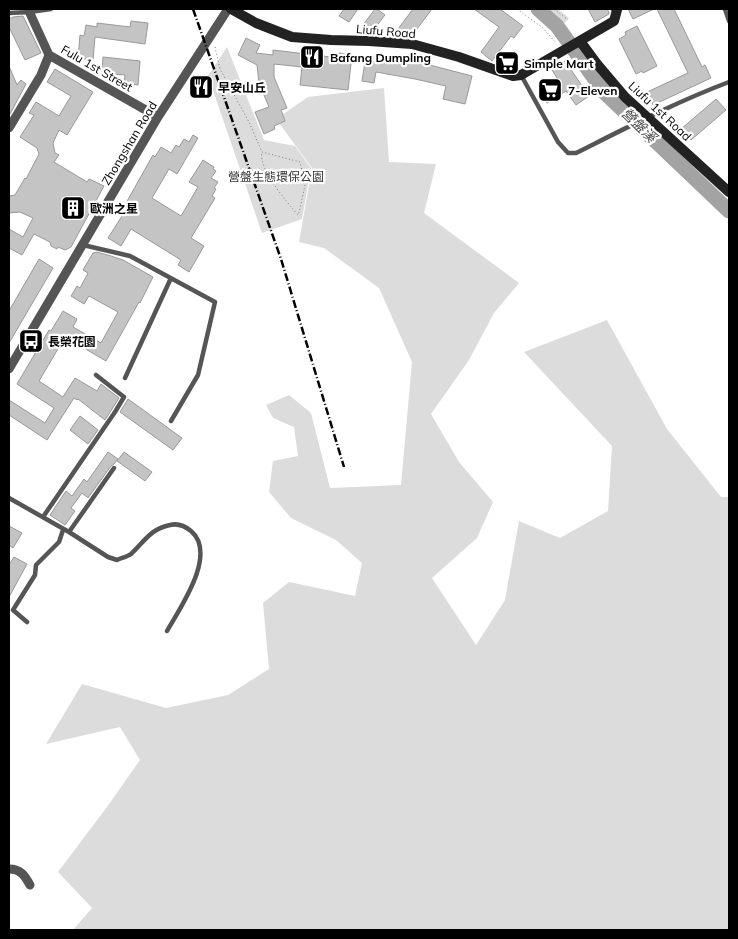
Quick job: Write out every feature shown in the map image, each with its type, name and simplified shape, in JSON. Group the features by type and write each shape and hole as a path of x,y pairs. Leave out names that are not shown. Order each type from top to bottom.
{"street":[{"name":"Zhongshan Road","path":"9,369 158,117 230,9"},
{"name":"Liufu Road","path":"230,9 256,23 292,37 412,44 459,57 513,76 521,75"},
{"path":"521,75 614,21 616,9"},
{"name":"Fulu 1st Street","path":"29,10 49,55 158,117"},
{"name":"Liufu 1st Road","path":"580,41 597,64 644,118 729,192"},
{"name":"Fulu 1st Street","path":"9,128 41,75 49,55"},
{"path":"9,869 16,869 24,875 30,886"}],"lane":[{"path":"9,13 51,9"},
{"path":"725,9 729,21"},
{"path":"521,75 558,142 568,153 576,153 644,118 729,82"},
{"path":"83,245 130,256 215,302 198,375 172,421"},
{"path":"125,378 171,278"},
{"path":"43,516 116,412 124,397 96,375"},
{"path":"69,532 114,468"},
{"path":"9,498 43,516 108,557 117,560 130,555 152,533 170,525 179,524 196,535 201,550 194,584 167,631"},
{"path":"27,622 14,610 35,575 36,565 58,542 63,530"}],"path":[{"path":"517,9 543,28 563,51"},
{"path":"554,9 568,20"},
{"path":"212,34 220,68 249,122 262,152 261,158 269,176 280,195 298,215 305,185 300,162 262,152"}],"green space":[{"path":"539,9 558,9 569,18 560,28"},
{"name":"營盤生態環保公園","path":"227,47 264,140 295,146 311,168 302,219 262,233 208,76"},
{"path":"384,88 389,162 436,164 424,213 519,283 494,313 469,360 431,414 459,462 493,502 477,538 432,578 476,645 505,600 519,521 560,538 608,511 612,446 524,352 607,320 667,429 721,497 729,497 729,930 73,930 92,908 58,872 140,760 120,727 46,744 82,684 166,708 228,695 269,669 263,603 289,582 355,596 362,563 336,540 291,518 269,492 273,461 298,456 294,427 273,418 266,405 289,395 311,413 330,488 401,485 412,362 379,288 324,248 299,242 312,168 276,119 308,97"}],"building":[{"path":"344,9 358,9 349,22 339,16"},
{"path":"375,9 385,15 372,32 363,25"},
{"path":"413,9 432,9 410,37 398,29"},
{"path":"474,9 500,9 523,26 514,38 511,36 492,61 481,52 499,27"},
{"path":"588,9 607,9 609,14 595,22"},
{"path":"628,9 654,9 633,19"},
{"path":"657,9 674,9 702,67 705,65 711,78 653,105 647,92 688,73"},
{"path":"23,16 41,53 25,60 9,27 9,19"},
{"path":"131,21 148,23 145,44 95,37 93,60 78,58 80,35 84,36 86,25 97,27 97,23 130,27"},
{"path":"637,26 657,66 643,73 642,71 636,74 619,39 626,35 625,32"},
{"path":"246,38 260,45 256,53 273,55 273,50 339,58 339,53 352,55 348,90 300,85 302,67 274,64 274,77 287,108 281,110 285,121 274,126 275,129 264,134 255,112 269,107 259,83 257,65 238,55"},
{"path":"366,55 422,63 472,76 465,104 443,99 446,86 415,79 376,72 374,83 362,81"},
{"path":"103,57 140,61 138,85 124,83 125,75 102,73"},
{"path":"565,61 589,96 576,105 566,91 547,103 539,90 557,78 552,70"},
{"path":"9,66 17,85 21,80 26,84 9,116"},
{"path":"55,69 93,92 67,135 59,130 53,143 55,153 59,155 54,162 87,182 89,179 104,186 71,247 65,250 58,247 57,249 51,246 50,242 34,234 22,255 9,248 9,229 23,237 33,218 20,212 9,213 9,196 15,195 39,154 37,148 20,137 34,115 29,113 36,102 59,116 71,96 47,82"},
{"path":"716,99 726,110 691,140 681,129"},
{"path":"193,135 198,138 177,174 169,169 152,198 181,216 198,187 189,182 203,160 214,167 213,169 216,171 211,178 218,182 212,196 215,198 191,238 204,246 189,272 178,265 181,260 131,229 121,246 108,238 129,205 126,203 153,155 155,157 161,147 171,153 176,145 179,147 184,139 189,142"},
{"path":"97,252 123,260 153,277 106,361 65,337 39,381 63,397 75,378 97,391 101,384 119,398 105,420 74,398 47,440 9,415 9,400 45,423 54,408 17,384 49,330 51,331 63,311 77,319 73,327 101,343 118,312 89,296 84,304 71,296 77,286 80,288 88,273 83,270 93,253"},
{"path":"39,259 53,268 9,343 9,311"},
{"path":"128,399 182,438 173,450 120,412"},
{"path":"80,416 98,430 88,444 70,430"},
{"path":"108,452 118,459 88,498 82,493 71,508 75,511 65,525 50,515 66,491 72,496 84,479 87,482"},
{"path":"124,452 152,472 145,481 117,461"},
{"path":"9,526 22,533 13,548 9,545"},
{"path":"14,557 27,564 9,597 9,565"}],"waterway":[{"name":"營盤溪","path":"538,9 557,26 604,92 729,211"}],"railway":[{"path":"193,9 281,259 344,467"}],"place":[{"name":"Bafang Dumpling","path":"312,57"},
{"name":"Simple Mart","path":"507,63"},
{"name":"早安山丘","path":"201,87"},
{"name":"7-Eleven","path":"550,90"},
{"name":"歐洲之星","path":"73,208"},
{"name":"長榮花園","path":"31,341"}]}
